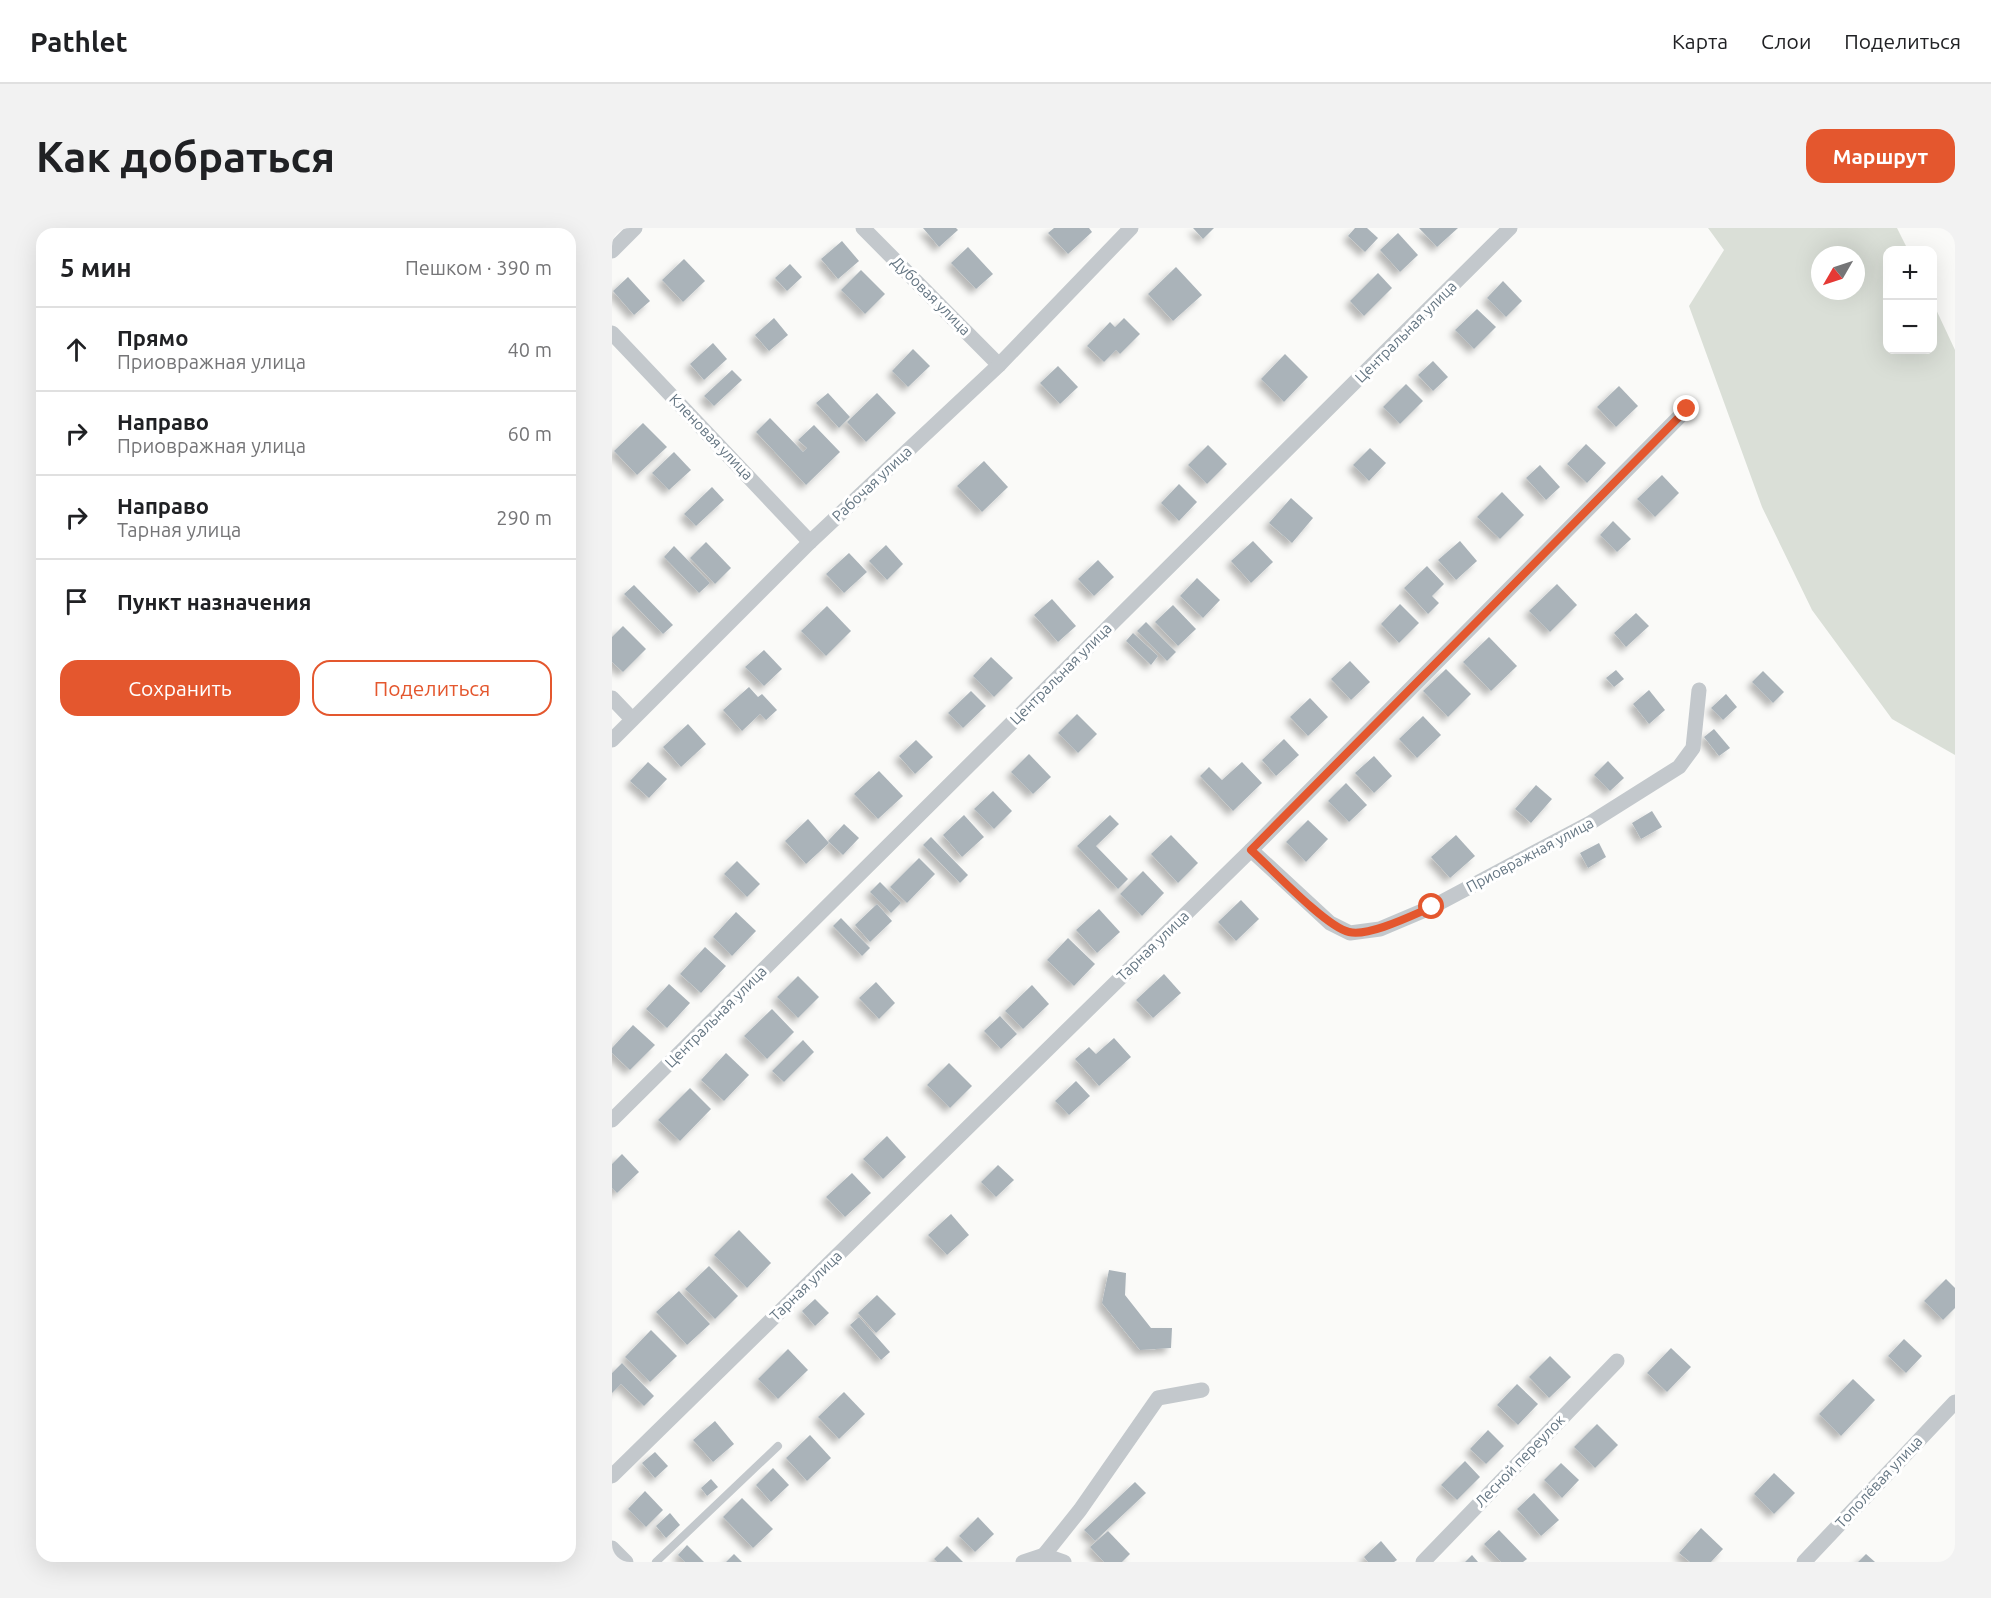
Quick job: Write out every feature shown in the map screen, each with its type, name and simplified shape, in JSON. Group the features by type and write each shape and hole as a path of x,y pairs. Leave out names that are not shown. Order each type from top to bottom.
{"street":[{"path":"612,250 636,228"},
{"name":"Дубовая улица","path":"863,228 999,364"},
{"name":"Рабочая улица","path":"612,740 810,542 999,364 1131,228"},
{"name":"Центральная улица","path":"612,1120 1510,228"},
{"name":"Кленовая улица","path":"612,333 810,542"},
{"name":"Тарная улица","path":"612,1476 1251,850 1687,409"},
{"name":"Приовражная улица","path":"1251,850 1330,923 1350,933 1380,929 1432,907 1590,824 1679,767 1693,748 1700,690"},
{"path":"612,698 632,719"},
{"name":"Лесной переулок","path":"1423,1562 1617,1361"},
{"path":"1023,1562 1044,1555 1080,1510 1158,1398 1202,1390"},
{"name":"Тополёвая улица","path":"1804,1562 1955,1402"},
{"path":"612,1548 626,1562"},
{"path":"1044,1555 1064,1562"}],"lane":[{"path":"656,1562 778,1446"}],"shaded area":[{"path":"1708,228 1897,228 1906,246 1883,246 1883,354 1937,354 1937,312 1955,350 1955,755 1892,719 1812,610 1762,507 1689,306 1724,250"}],"building":[{"path":"923,228 956,228 958,230 939,247"},
{"path":"1054,228 1089,228 1092,232 1068,254 1048,233"},
{"path":"1193,228 1214,228 1203,239"},
{"path":"1355,228 1367,228 1378,238 1365,252 1348,236"},
{"path":"1419,228 1458,228 1437,247"},
{"path":"1398,233 1418,255 1400,272 1380,250"},
{"path":"842,241 859,261 838,279 821,259"},
{"path":"968,247 993,274 976,289 951,263"},
{"path":"684,259 705,281 683,302 662,280"},
{"path":"790,264 802,277 787,291 775,278"},
{"path":"1176,267 1202,295 1173,321 1148,294"},
{"path":"861,270 885,294 865,314 841,290"},
{"path":"1378,273 1392,288 1364,316 1350,301"},
{"path":"628,277 650,301 634,315 613,291"},
{"path":"1503,281 1522,301 1506,317 1487,298"},
{"path":"1477,309 1496,327 1474,349 1455,330"},
{"path":"774,318 788,335 769,351 755,335"},
{"path":"1124,318 1140,334 1120,354 1116,350 1104,362 1087,346 1110,322 1115,327"},
{"path":"713,343 727,359 704,380 690,364"},
{"path":"913,349 930,366 908,387 892,371"},
{"path":"1285,354 1308,377 1284,402 1261,379"},
{"path":"1433,361 1448,377 1433,391 1418,375"},
{"path":"1058,366 1078,387 1060,404 1040,383"},
{"path":"732,370 742,380 714,406 704,396"},
{"path":"1406,384 1423,401 1400,424 1383,407"},
{"path":"1619,386 1638,406 1616,427 1597,407"},
{"path":"828,393 850,417 839,428 816,403"},
{"path":"877,393 896,413 866,442 847,422"},
{"path":"770,418 803,452 807,448 798,440 814,425 840,452 806,485 756,432"},
{"path":"643,423 667,447 637,475 614,451"},
{"path":"1586,444 1606,463 1587,483 1567,464"},
{"path":"1208,445 1227,464 1207,484 1188,465"},
{"path":"1370,448 1386,463 1369,481 1353,465"},
{"path":"674,452 691,470 669,490 652,473"},
{"path":"984,461 1008,487 982,512 957,486"},
{"path":"1540,465 1560,487 1546,500 1526,478"},
{"path":"1662,475 1679,493 1655,517 1637,499"},
{"path":"1179,484 1197,502 1179,521 1161,503"},
{"path":"712,487 724,500 696,526 684,514"},
{"path":"1502,492 1524,515 1500,539 1477,517"},
{"path":"1291,498 1313,518 1292,543 1269,523"},
{"path":"1613,521 1631,539 1617,552 1600,535"},
{"path":"1253,541 1273,562 1251,583 1231,561"},
{"path":"1460,541 1477,561 1456,580 1438,560"},
{"path":"706,542 731,568 715,584 690,558"},
{"path":"886,545 903,564 887,580 869,561"},
{"path":"674,546 710,583 699,593 664,557"},
{"path":"849,553 867,572 844,593 826,574"},
{"path":"1098,560 1114,577 1094,596 1078,579"},
{"path":"1427,566 1444,584 1432,596 1439,603 1428,614 1404,588"},
{"path":"1197,578 1220,600 1203,618 1180,596"},
{"path":"1557,584 1577,605 1550,632 1529,611"},
{"path":"634,585 673,625 663,634 624,594"},
{"path":"1052,599 1076,626 1058,642 1034,615"},
{"path":"1400,604 1419,623 1399,643 1381,624"},
{"path":"1173,605 1196,629 1178,646 1155,622"},
{"path":"827,606 851,631 826,656 801,631"},
{"path":"1636,613 1649,626 1626,647 1614,633"},
{"path":"1146,622 1176,652 1167,661 1137,631"},
{"path":"623,626 646,649 623,672 612,662 612,637"},
{"path":"1133,633 1158,656 1151,665 1126,641"},
{"path":"1489,637 1517,666 1491,691 1463,662"},
{"path":"764,650 782,669 764,686 745,667"},
{"path":"991,657 1013,678 994,697 973,676"},
{"path":"1350,661 1370,682 1351,700 1331,679"},
{"path":"1446,669 1471,694 1448,717 1423,691"},
{"path":"1616,670 1624,679 1614,687 1606,678"},
{"path":"1763,671 1784,692 1773,703 1752,682"},
{"path":"749,687 758,697 762,694 777,710 766,720 760,714 742,731 723,710"},
{"path":"1649,690 1665,710 1649,724 1633,704"},
{"path":"971,691 986,706 963,728 948,713"},
{"path":"1726,694 1737,707 1723,720 1711,708"},
{"path":"1310,698 1328,717 1308,736 1290,717"},
{"path":"1077,714 1097,734 1078,753 1058,733"},
{"path":"1423,716 1441,735 1417,758 1399,739"},
{"path":"688,724 706,744 681,767 663,747"},
{"path":"1714,729 1730,748 1719,756 1704,737"},
{"path":"1284,739 1299,755 1276,776 1262,760"},
{"path":"916,740 933,757 915,774 899,756"},
{"path":"1029,754 1051,777 1033,794 1011,772"},
{"path":"1374,756 1392,776 1374,793 1355,773"},
{"path":"1608,761 1624,778 1610,791 1594,775"},
{"path":"648,762 667,779 649,798 630,781"},
{"path":"1242,762 1262,783 1233,811 1200,776 1209,767 1222,780"},
{"path":"879,771 903,796 878,819 854,794"},
{"path":"1346,783 1367,805 1349,822 1328,801"},
{"path":"1536,785 1552,799 1531,823 1515,809"},
{"path":"993,791 1012,811 994,829 974,809"},
{"path":"1652,811 1662,827 1641,839 1632,823"},
{"path":"964,815 984,837 962,857 943,835"},
{"path":"1110,815 1119,824 1096,846 1128,879 1118,889 1077,846"},
{"path":"808,819 829,843 806,864 785,841"},
{"path":"1308,820 1328,839 1306,862 1286,842"},
{"path":"844,824 859,838 843,855 828,841"},
{"path":"1171,835 1198,863 1178,883 1151,854"},
{"path":"1456,835 1475,856 1450,878 1431,857"},
{"path":"931,837 968,875 960,883 923,845"},
{"path":"1599,843 1606,857 1588,868 1580,853"},
{"path":"919,858 935,874 907,903 890,887"},
{"path":"737,861 760,884 747,897 724,874"},
{"path":"1143,871 1164,893 1142,916 1120,894"},
{"path":"880,882 901,903 891,913 870,892"},
{"path":"1241,900 1259,919 1236,941 1218,922"},
{"path":"877,904 892,921 870,942 855,925"},
{"path":"1099,909 1120,932 1097,953 1076,930"},
{"path":"736,912 756,931 732,956 713,937"},
{"path":"841,918 870,948 862,956 833,926"},
{"path":"1068,938 1095,964 1074,986 1047,960"},
{"path":"705,947 726,966 701,993 680,974"},
{"path":"1164,974 1181,993 1153,1018 1136,1000"},
{"path":"798,976 819,997 798,1018 777,997"},
{"path":"876,982 895,1003 879,1019 859,998"},
{"path":"669,984 690,1003 667,1028 646,1009"},
{"path":"1032,985 1049,1004 1023,1029 1005,1011"},
{"path":"772,1009 794,1032 767,1059 744,1036"},
{"path":"1000,1016 1017,1034 1001,1049 984,1031"},
{"path":"633,1025 655,1045 630,1070 612,1053 612,1048"},
{"path":"1114,1038 1131,1057 1099,1086 1075,1059 1089,1047 1096,1054"},
{"path":"803,1040 814,1052 784,1082 772,1071"},
{"path":"726,1053 749,1075 724,1101 701,1080"},
{"path":"949,1063 972,1086 950,1108 927,1085"},
{"path":"1076,1081 1090,1096 1069,1115 1055,1101"},
{"path":"690,1088 711,1109 680,1141 658,1120"},
{"path":"887,1136 906,1157 883,1179 863,1159"},
{"path":"622,1154 639,1172 617,1193 612,1188 612,1164"},
{"path":"998,1165 1014,1180 996,1197 981,1182"},
{"path":"852,1173 871,1193 845,1217 826,1197"},
{"path":"951,1214 969,1235 947,1255 928,1235"},
{"path":"739,1230 771,1263 747,1288 714,1255"},
{"path":"709,1266 738,1296 715,1319 685,1289"},
{"path":"1109,1270 1126,1273 1125,1295 1151,1328 1172,1328 1171,1348 1140,1350 1102,1303"},
{"path":"1946,1279 1955,1288 1955,1308 1943,1320 1924,1301"},
{"path":"679,1291 710,1324 687,1345 656,1312"},
{"path":"877,1295 896,1314 876,1333 858,1313"},
{"path":"815,1299 829,1313 815,1326 802,1311"},
{"path":"859,1317 890,1352 881,1360 850,1325"},
{"path":"651,1330 677,1356 650,1382 625,1357"},
{"path":"1904,1339 1922,1356 1906,1373 1888,1356"},
{"path":"1671,1348 1691,1367 1667,1392 1647,1373"},
{"path":"788,1349 808,1370 778,1399 758,1379"},
{"path":"1550,1356 1571,1377 1549,1398 1529,1377"},
{"path":"622,1363 654,1396 644,1406 621,1384 612,1393 612,1373"},
{"path":"1853,1379 1875,1400 1841,1436 1819,1414"},
{"path":"1517,1384 1538,1404 1518,1425 1497,1405"},
{"path":"844,1392 865,1414 839,1439 818,1417"},
{"path":"715,1421 734,1444 713,1462 693,1440"},
{"path":"1597,1424 1618,1445 1595,1468 1574,1447"},
{"path":"1488,1430 1504,1446 1486,1464 1470,1449"},
{"path":"810,1435 831,1458 807,1481 786,1458"},
{"path":"655,1452 668,1466 655,1478 642,1463"},
{"path":"1465,1461 1480,1477 1457,1500 1441,1485"},
{"path":"1561,1463 1579,1480 1562,1498 1544,1480"},
{"path":"773,1468 789,1485 771,1502 756,1485"},
{"path":"1774,1473 1795,1493 1774,1514 1754,1494"},
{"path":"711,1479 718,1487 707,1496 701,1488"},
{"path":"1135,1482 1146,1493 1095,1541 1084,1530"},
{"path":"645,1491 663,1510 646,1527 628,1509"},
{"path":"1534,1493 1559,1520 1541,1536 1517,1509"},
{"path":"742,1498 773,1529 753,1548 723,1517"},
{"path":"670,1513 680,1525 666,1538 656,1526"},
{"path":"978,1517 994,1534 975,1552 959,1536"},
{"path":"1701,1528 1723,1549 1711,1562 1690,1562 1679,1553"},
{"path":"1499,1530 1527,1559 1523,1562 1501,1562 1484,1544"},
{"path":"1108,1531 1130,1554 1122,1562 1104,1562 1090,1547"},
{"path":"1381,1541 1397,1560 1368,1562 1364,1557"},
{"path":"687,1545 704,1562 685,1562 678,1555"},
{"path":"947,1546 963,1562 937,1562 934,1559"},
{"path":"734,1554 742,1562 726,1562"},
{"path":"1866,1554 1875,1562 1858,1562"},
{"path":"1472,1555 1478,1562 1465,1562"}],"route":[{"path":"1432,907 1380,929 1350,933 1330,923 1251,850 1687,409"}]}
